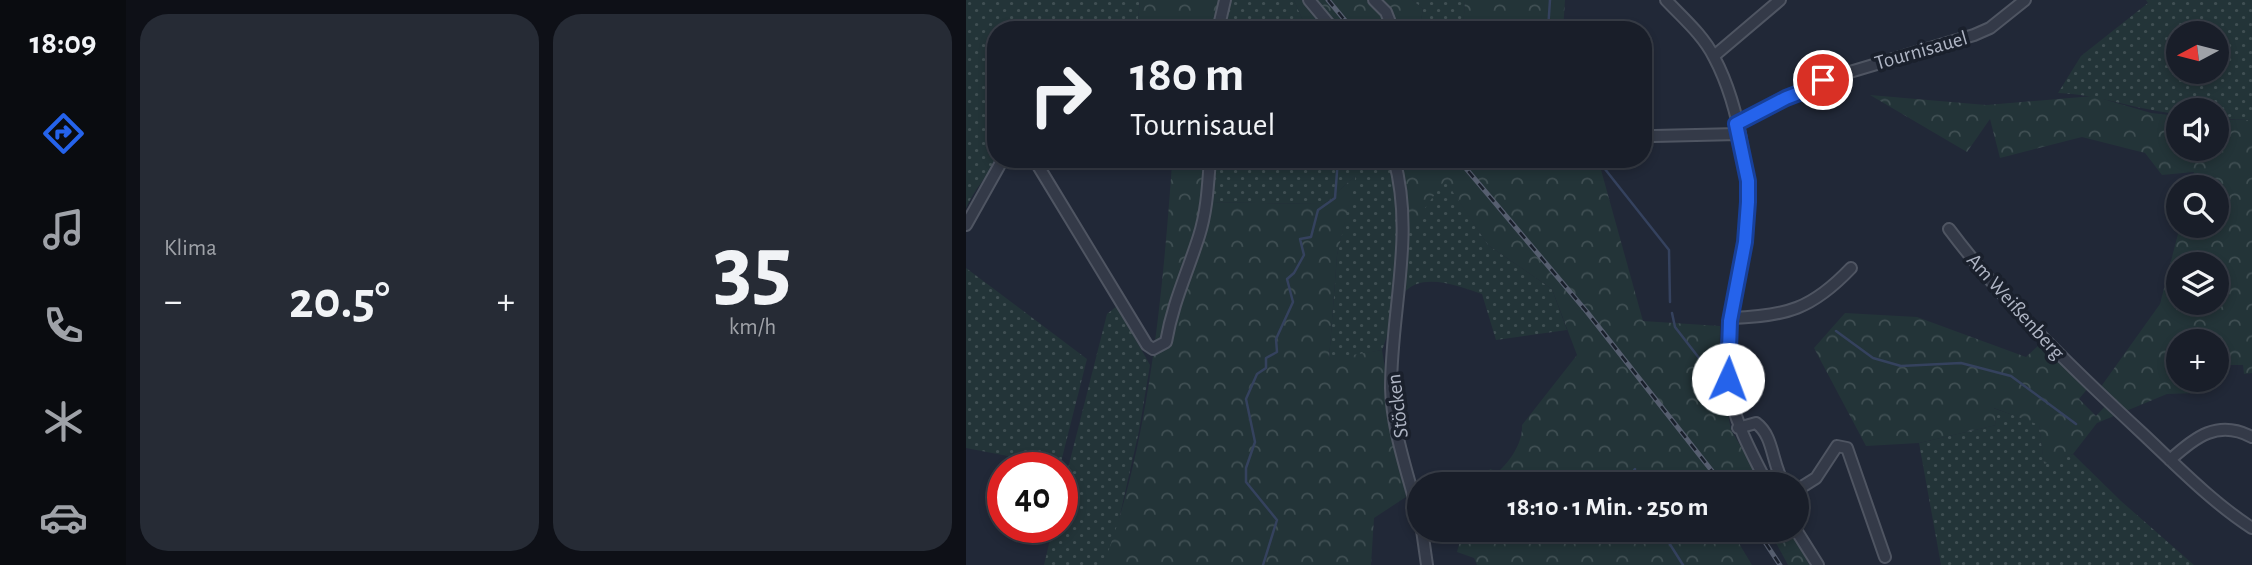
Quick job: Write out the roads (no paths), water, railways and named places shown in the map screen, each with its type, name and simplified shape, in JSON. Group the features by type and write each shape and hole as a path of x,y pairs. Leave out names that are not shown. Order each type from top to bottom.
{"street":[{"path":"1220,21 1225,0"},
{"path":"1309,0 1326,21"},
{"path":"1374,0 1386,12 1390,21"},
{"path":"1666,0 1701,37 1714,56 1727,86 1748,181 1748,202 1731,318 1728,379 1738,428 1761,472"},
{"path":"1714,56 1780,0"},
{"name":"Tournisauel","path":"1737,129 1786,98 1812,88 1823,80 1990,28 2021,1"},
{"path":"1654,136 1737,129"},
{"path":"966,225 998,168"},
{"path":"1040,168 1147,345 1153,349 1160,348 1166,342 1173,302 1202,224 1209,168"},
{"name":"Stöcken","path":"1397,168 1403,190 1403,209 1391,390 1396,427 1407,472"},
{"name":"Am Weißenberg","path":"1950,229 1989,282 2085,380 2170,460 2252,528"},
{"path":"1731,318 1762,317 1811,304 1851,268"},
{"path":"1738,428 1756,423 1763,428 1778,472"},
{"path":"2170,460 2202,433 2214,429 2252,438"},
{"path":"1809,482 1816,478 1837,446 1847,448 1885,557"},
{"path":"1424,542 1427,565"},
{"path":"1804,542 1818,565"}],"waterway":[{"path":"1549,21 1550,0"},
{"path":"1263,565 1277,520 1246,482 1246,468 1255,442 1246,399 1257,374 1266,368 1266,358 1277,352 1276,339 1293,302 1287,279 1294,273 1304,255 1300,239 1311,237 1318,210 1335,198 1337,168"},
{"path":"1604,168 1669,250 1670,302"},
{"path":"1672,313 1675,327 1699,358"},
{"path":"1836,331 1873,358 1901,366 1961,363 2011,376 2076,424"},
{"path":"1669,542 1683,565"}],"railway":[{"path":"1328,0 1346,21"},
{"path":"1466,168 1587,312 1713,472"},
{"path":"1765,542 1780,565"}]}
